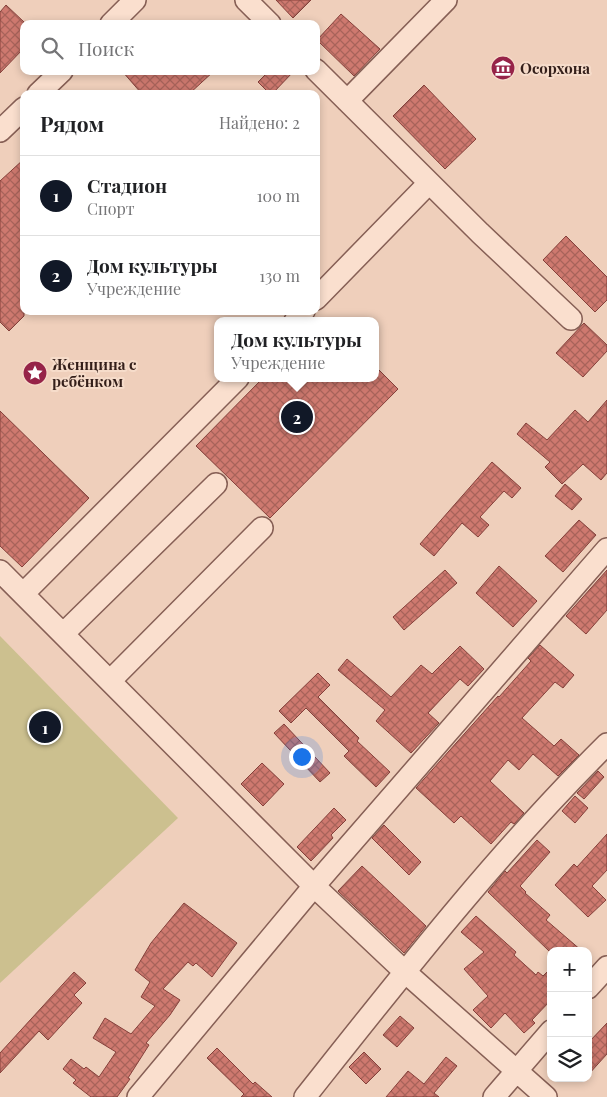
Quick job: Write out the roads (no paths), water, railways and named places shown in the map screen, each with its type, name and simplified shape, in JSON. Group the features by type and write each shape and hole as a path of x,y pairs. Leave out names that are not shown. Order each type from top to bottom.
{"street":[{"path":"246,0 266,20"},
{"path":"347,101 446,0"},
{"path":"320,74 480,234 571,318"},
{"path":"42,90 58,75"},
{"path":"0,131 20,112"},
{"path":"320,294 429,183"},
{"path":"23,594 234,382"},
{"path":"63,634 216,484"},
{"path":"110,681 262,528"},
{"path":"138,1097 314,886 607,549"},
{"path":"0,571 314,886 404,971 546,1097"},
{"path":"305,1097 404,971 510,848 607,744"},
{"path":"592,984 607,967"},
{"path":"494,1097 547,1036"}],"place":[{"name":"Осорхона","path":"503,68"},
{"name":"Женщина с ребёнком","path":"35,373"},
{"name":"Дом культуры","path":"297,417"},
{"name":"Стадион","path":"45,727"}]}
